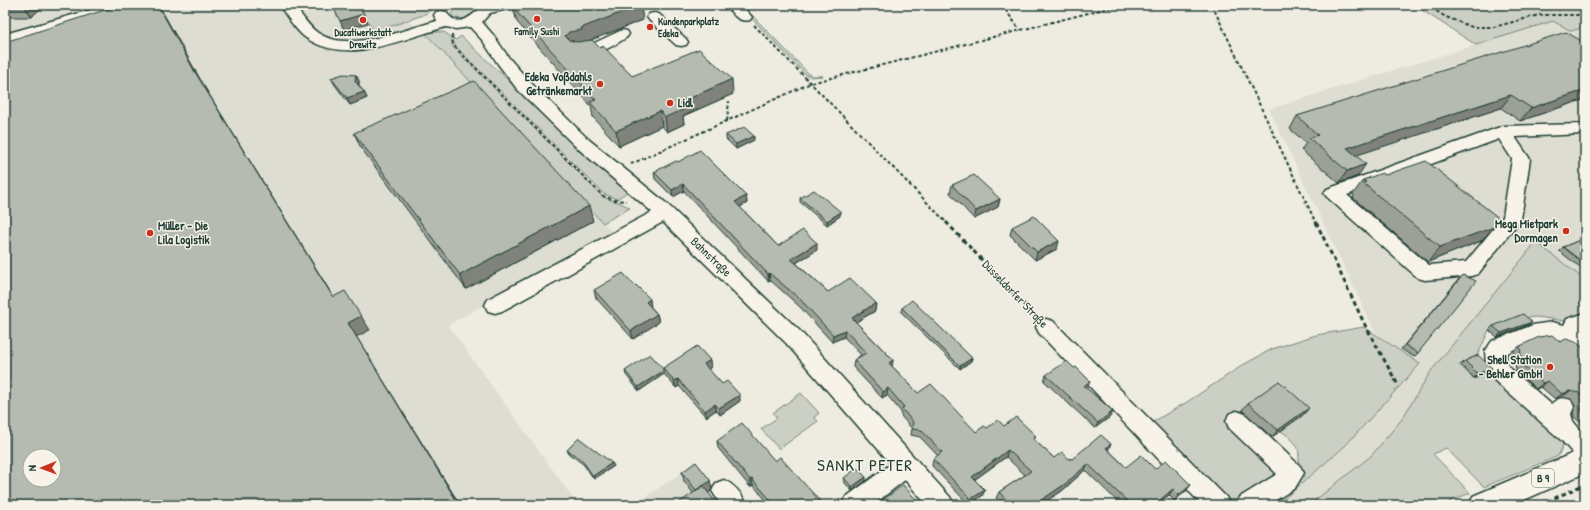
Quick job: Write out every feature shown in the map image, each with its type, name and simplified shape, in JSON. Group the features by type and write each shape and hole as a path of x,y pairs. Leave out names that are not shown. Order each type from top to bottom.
{"main road":[{"name":"B 9","path":"1483,505 1585,460"}],"street":[{"path":"5,39 124,5"},
{"path":"286,5 310,34 325,42 355,45 409,34 447,15 466,24 481,12 507,5"},
{"path":"733,5 745,17"},
{"name":"Bahnstraße","path":"481,12 476,26 489,39 503,61 544,106 581,142 665,213 793,337 942,505"},
{"name":"Bahnstraße","path":"447,15 481,48 503,61"},
{"path":"654,17 682,42"},
{"path":"578,51 595,48 614,40 622,34"},
{"path":"1503,132 1521,159 1512,219 1471,269 1425,273 1333,193 1503,132 1585,129"},
{"path":"495,305 665,213"},
{"name":"Düsseldorfer Straße","path":"1046,328 1218,505"},
{"path":"1582,333 1567,334 1553,329 1545,329 1499,347 1494,351 1494,358 1498,368 1503,374 1569,434 1585,451"},
{"path":"1562,407 1559,411 1561,421 1569,434"},
{"path":"1237,421 1292,473 1287,480 1248,505"},
{"path":"854,505 907,465"}],"path":[{"path":"1002,5 1020,30"},
{"path":"615,171 811,83 1120,5"},
{"path":"1212,5 1364,323 1398,385"},
{"path":"1426,5 1446,17 1472,27 1494,27 1539,15 1585,16"},
{"path":"447,15 444,29 452,30 453,45 603,196 615,200 625,200 630,203"},
{"name":"Düsseldorfer Straße","path":"745,17 908,182 1046,328"},
{"path":"727,121 729,101"},
{"path":"1540,505 1585,484"}],"shaded area":[{"path":"5,5 359,5 374,32 406,20 426,34 613,233 448,325 578,505 5,505"},
{"path":"359,5 431,6 430,11 423,15 374,32"},
{"path":"739,5 742,5 808,73 814,76 823,76 811,77 805,74"},
{"path":"1414,5 1585,5 1585,27 1571,31 1553,21 1476,45"},
{"path":"465,6 472,6 476,9 476,12 467,19 454,18 451,14 454,10"},
{"path":"1553,21 1571,31 1585,27 1585,280 1536,242 1431,371 1402,419 1371,456 1309,505 1277,505 1345,446 1420,364 1376,334 1269,109"},
{"path":"431,32 444,32 451,37 453,47 602,196 630,208 603,223 426,34"},
{"path":"461,36 627,192 617,199 604,194 460,51 454,44 453,38 456,40"},
{"path":"1536,242 1585,280 1585,314 1565,321 1537,317 1519,318 1489,330 1476,359 1472,358 1459,365 1474,379 1491,373 1563,440 1562,448 1558,456 1484,487 1446,448 1433,454 1470,493 1442,505 1309,505 1371,456 1402,419 1431,371"},
{"path":"1364,327 1420,364 1345,446 1277,505 1255,505 1298,468 1298,448 1293,440 1280,430 1242,410 1227,418 1227,428 1233,433 1238,431 1281,471 1232,505 1228,505 1149,424 1187,402 1243,365 1272,349 1316,335"},
{"path":"801,393 819,413 814,417 818,421 779,449 761,429 777,418 773,413"},
{"path":"694,464 727,505 634,505"}],"building":[{"name":"Müller - Die Lila Logistik","path":"120,5 158,5 195,72 333,297 345,291 361,316 348,323 459,505 5,505 5,42"},
{"path":"332,5 359,5 364,14 340,21"},
{"path":"520,5 641,5 581,28 582,30 569,32 565,36 569,40 577,42 592,40 600,48 603,46 632,76 699,49 732,79 677,104 683,110 665,117 660,111 616,131 590,102 596,100 513,8"},
{"path":"1566,32 1585,43 1585,90 1531,108 1511,95 1347,148 1366,164 1347,171 1309,138 1318,135 1297,116"},
{"path":"343,74 356,75 355,81 364,92 347,98 331,78"},
{"path":"474,81 589,206 460,275 354,133"},
{"path":"744,127 754,136 736,144 726,135"},
{"path":"700,150 746,196 735,202 778,246 803,230 817,243 791,259 828,292 850,278 876,303 852,318 893,360 889,363 918,393 931,384 976,432 984,426 987,428 998,420 1004,426 1016,417 1036,436 1033,439 1054,458 1062,452 1069,459 1072,459 1101,435 1111,444 1106,448 1126,467 1141,455 1155,469 1166,460 1191,485 1179,495 1173,489 1154,505 1131,505 1088,464 1065,484 1034,505 1011,505 999,492 1031,471 1008,450 972,477 985,490 971,499 933,459 942,452 921,430 912,429 913,422 902,409 904,407 888,388 883,392 854,360 866,353 845,330 833,335 800,299 769,273 768,274 683,184 672,190 654,172 676,161 678,162"},
{"path":"1426,161 1500,219 1494,227 1440,247 1363,183 1366,182 1363,180 1382,173 1385,175"},
{"path":"974,175 1000,199 976,211 952,185"},
{"path":"814,190 841,212 827,221 800,198"},
{"path":"1034,216 1059,241 1037,252 1012,227"},
{"path":"1585,238 1585,264 1563,247"},
{"path":"623,273 650,299 646,302 657,314 631,331 594,290"},
{"path":"1463,275 1476,281 1418,353 1405,345"},
{"path":"912,300 972,358 960,366 902,308"},
{"path":"1523,314 1532,322 1501,333 1493,326"},
{"path":"1552,335 1560,342 1566,339 1576,342 1585,349 1585,415 1581,411 1583,401 1579,393 1570,391 1562,394 1548,381 1543,383 1522,365 1520,346 1539,337"},
{"path":"697,346 710,360 704,364 722,384 727,381 740,395 719,408 715,404 705,411 678,379 674,381 663,368"},
{"path":"650,354 663,369 663,371 638,387 625,371"},
{"path":"1478,355 1492,368 1478,374 1465,361"},
{"path":"1067,361 1074,368 1076,367 1090,381 1084,386 1113,411 1098,423 1046,375"},
{"path":"1279,381 1309,408 1278,430 1248,403"},
{"path":"742,423 775,461 780,457 821,502 817,505 775,505 752,479 750,480 717,441"},
{"path":"579,438 612,463 593,476 582,460 567,450"},
{"path":"696,462 710,480 696,490 682,472"},
{"path":"857,468 866,477 852,487 844,478"},
{"path":"903,485 921,505 876,505"},
{"path":"703,486 718,505 676,505"}],"place":[{"name":"Family Sushi","path":"537,19"},
{"name":"Ducatiwerkstatt Drewitz","path":"363,20"},
{"name":"Kundenparkplatz Edeka","path":"650,27"},
{"name":"Edeka Voßdahls Getränkemarkt","path":"600,84"},
{"name":"Lidl","path":"670,103"},
{"name":"Mega Mietpark Dormagen","path":"1566,231"},
{"name":"Müller - Die Lila Logistik","path":"150,233"},
{"name":"Shell Station - Behler GmbH","path":"1550,367"}],"district":[{"name":"SANKT PETER","path":"865,465"}]}
